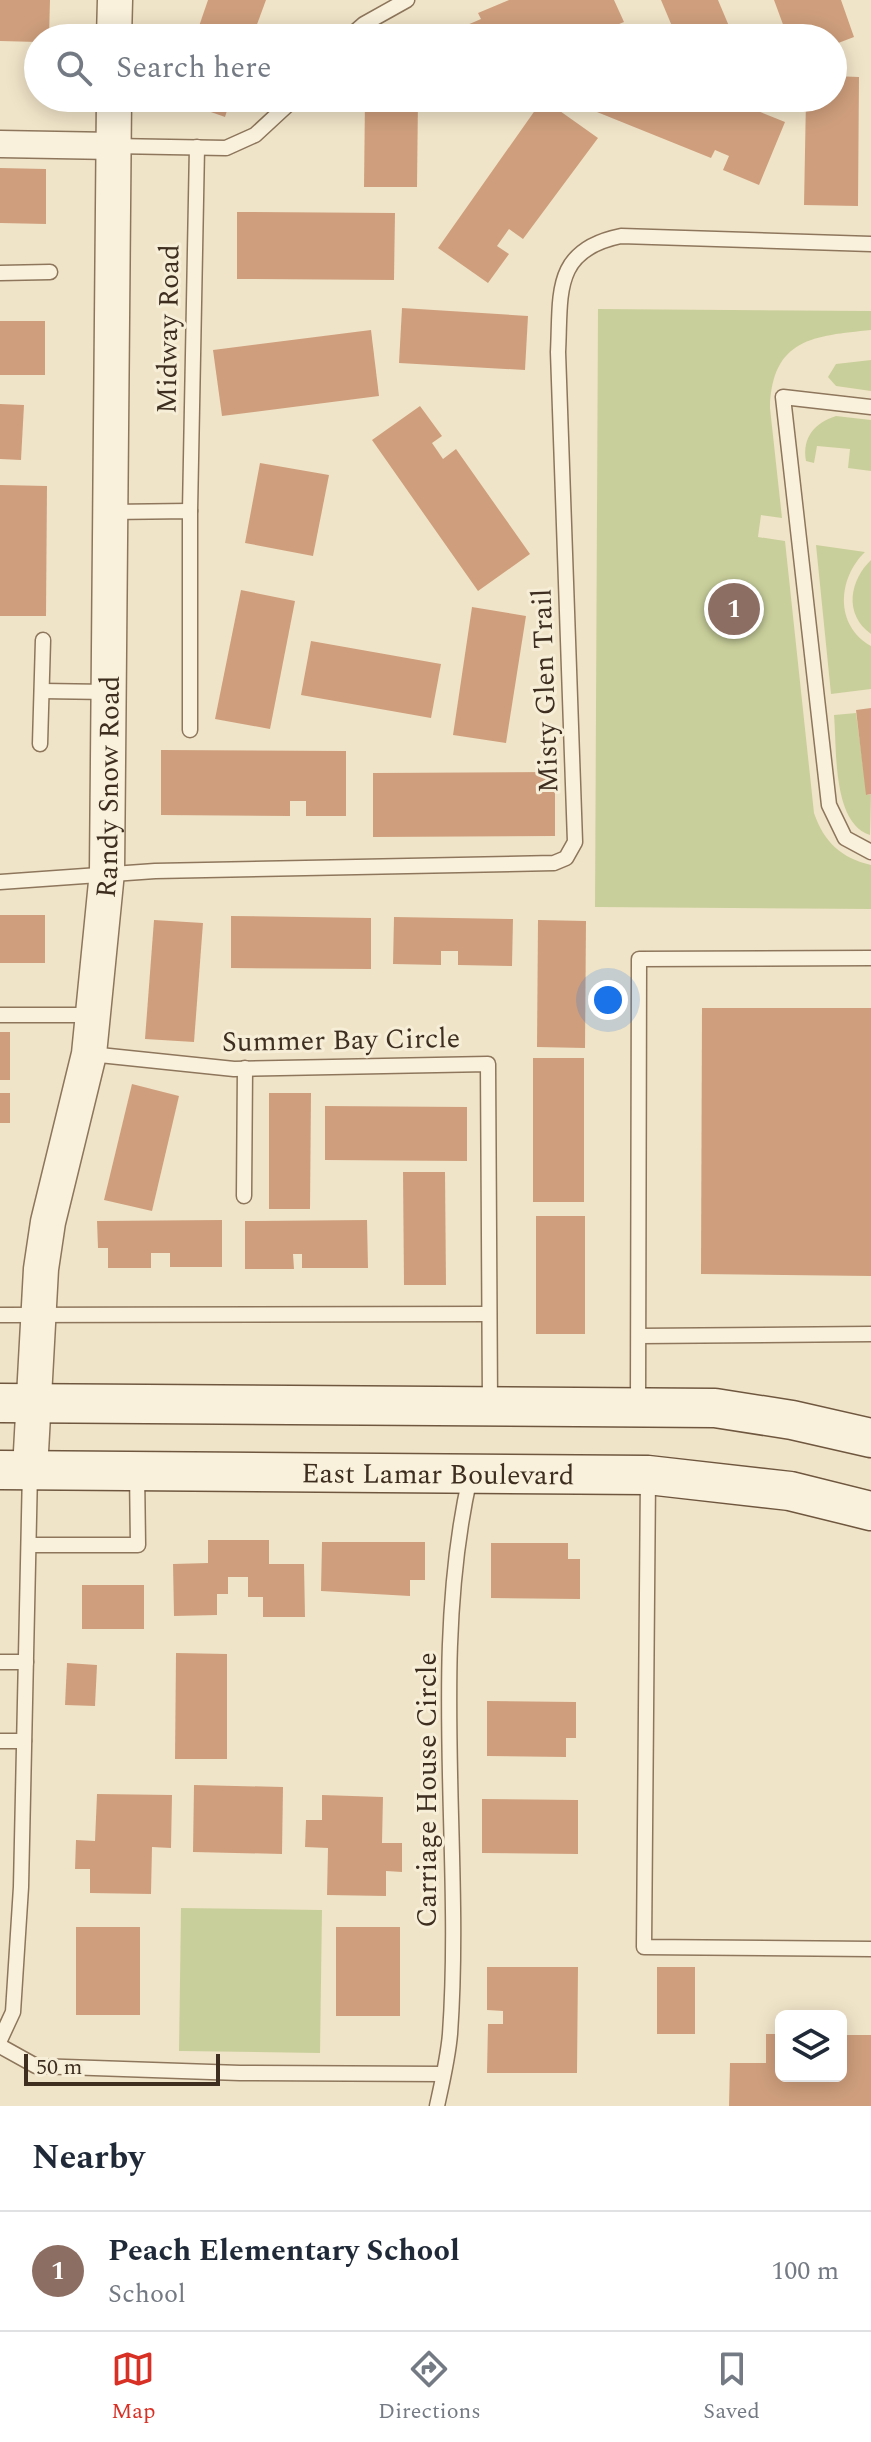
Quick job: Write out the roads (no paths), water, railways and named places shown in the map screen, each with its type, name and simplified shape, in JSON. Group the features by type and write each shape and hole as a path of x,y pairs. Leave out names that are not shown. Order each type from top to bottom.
{"main road":[{"path":"17,1403 715,1408 792,1420 871,1438"},
{"name":"East Lamar Boulevard","path":"15,1470 648,1475 790,1491 871,1511"}],"street":[{"path":"114,24 115,0"},
{"name":"Randy Snow Road","path":"15,1470 17,1403 37,1315 48,1222 89,1054 95,1015 107,872 114,112"},
{"path":"0,144 113,146"}],"lane":[{"path":"364,24 407,0"},
{"path":"113,146 226,148 255,135 280,112"},
{"name":"Midway Road","path":"190,730 190,511 197,147"},
{"name":"Misty Glen Trail","path":"0,882 107,872 554,863 566,858 575,842 558,352 562,282 567,269 575,256 589,246 621,236 871,244"},
{"path":"0,273 50,272"},
{"path":"871,407 783,397 829,805 845,838 871,852"},
{"path":"109,512 190,511"},
{"path":"40,744 43,640"},
{"path":"42,691 108,692"},
{"path":"638,1406 639,959 871,958"},
{"path":"0,1015 95,1015"},
{"name":"Summer Bay Circle","path":"89,1054 245,1068 488,1064 490,1406"},
{"path":"244,1196 245,1068"},
{"path":"0,1315 489,1314"},
{"path":"639,1336 871,1334"},
{"path":"15,1470 29,1545 24,1741 13,2012 0,2043 36,2066 240,2073 443,2074"},
{"path":"29,1545 138,1545 137,1471"},
{"name":"Carriage House Circle","path":"437,2106 450,2036 452,1660 456,1548 470,1474"},
{"path":"648,1475 644,1947 871,1949"},
{"path":"0,1662 26,1662"},
{"path":"0,1741 24,1741"}],"place":[{"name":"Peach Elementary School","path":"734,609"}]}
